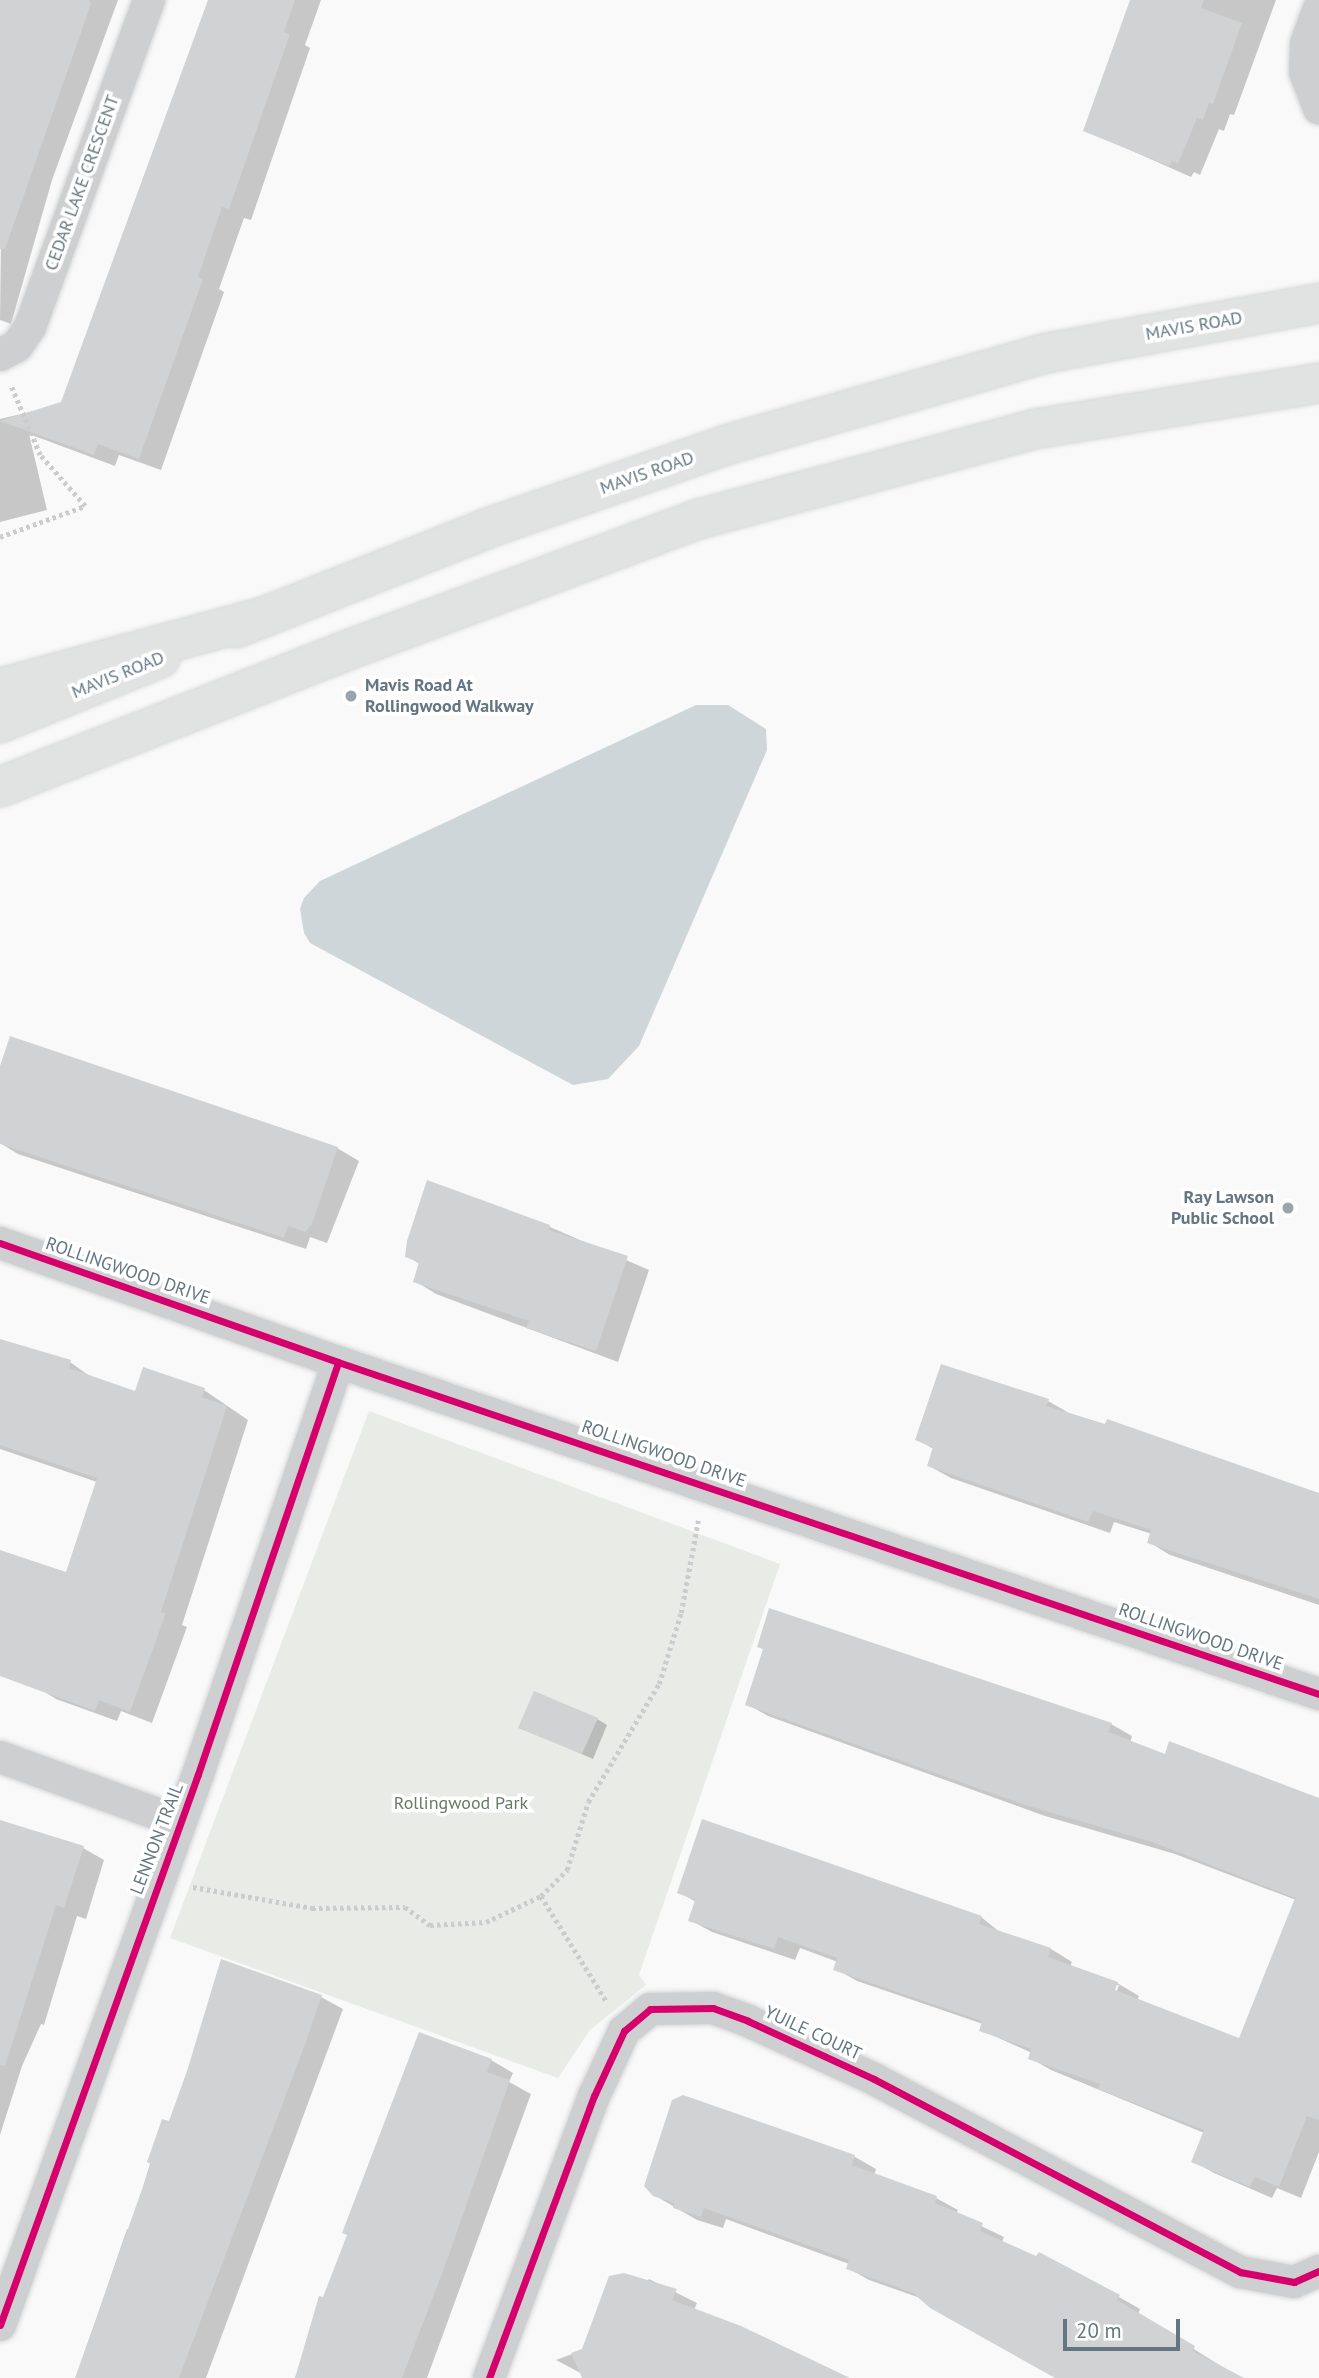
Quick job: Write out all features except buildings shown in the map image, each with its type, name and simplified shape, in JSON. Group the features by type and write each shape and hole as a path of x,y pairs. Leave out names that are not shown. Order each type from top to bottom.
{"main road":[{"name":"MAVIS ROAD","path":"0,723 488,528 729,444 1047,354 1319,303"},
{"path":"0,788 340,653 699,519 1035,429 1319,383"},
{"path":"0,688 266,616"}],"street":[{"name":"CEDAR LAKE CRESCENT","path":"4,366 30,327 149,0"},
{"path":"1319,8 1306,44 1305,72 1319,108"},
{"name":"ROLLINGWOOD DRIVE","path":"0,1242 338,1362 1319,1694"},
{"name":"LENNON TRAIL","path":"0,2325 180,1822 338,1362"},
{"path":"0,1756 180,1822"},
{"name":"YUILE COURT","path":"489,2378 594,2096 625,2031 650,2009 713,2008 874,2079 1240,2272 1294,2282 1319,2272"}],"path":[{"path":"0,537 85,506 40,455 4,366"},
{"path":"157,1881 312,1908 405,1907 430,1925 486,1922 541,1896 567,1870 588,1802 659,1684 681,1613 705,1485"},
{"path":"541,1896 625,2031"}],"green space":[{"name":"Rollingwood Park","path":"369,1411 780,1564 639,1975 646,1985 590,2030 558,2078 170,1938"}],"shaded area":[{"path":"696,705 728,705 755,722 766,729 767,750 639,1046 608,1079 573,1085 310,943 304,933 300,909 304,898 320,881"}],"cycle path":[{"path":"0,1243 338,1362 1319,1694"},
{"path":"0,2325 198,1774 338,1362"},
{"path":"489,2378 594,2096 624,2031 650,2009 713,2008 748,2021 874,2079 1240,2272 1294,2282 1319,2271"}],"place":[{"name":"Mavis Road At Rollingwood Walkway","path":"351,696"},
{"name":"Ray Lawson Public School","path":"1288,1208"}]}
